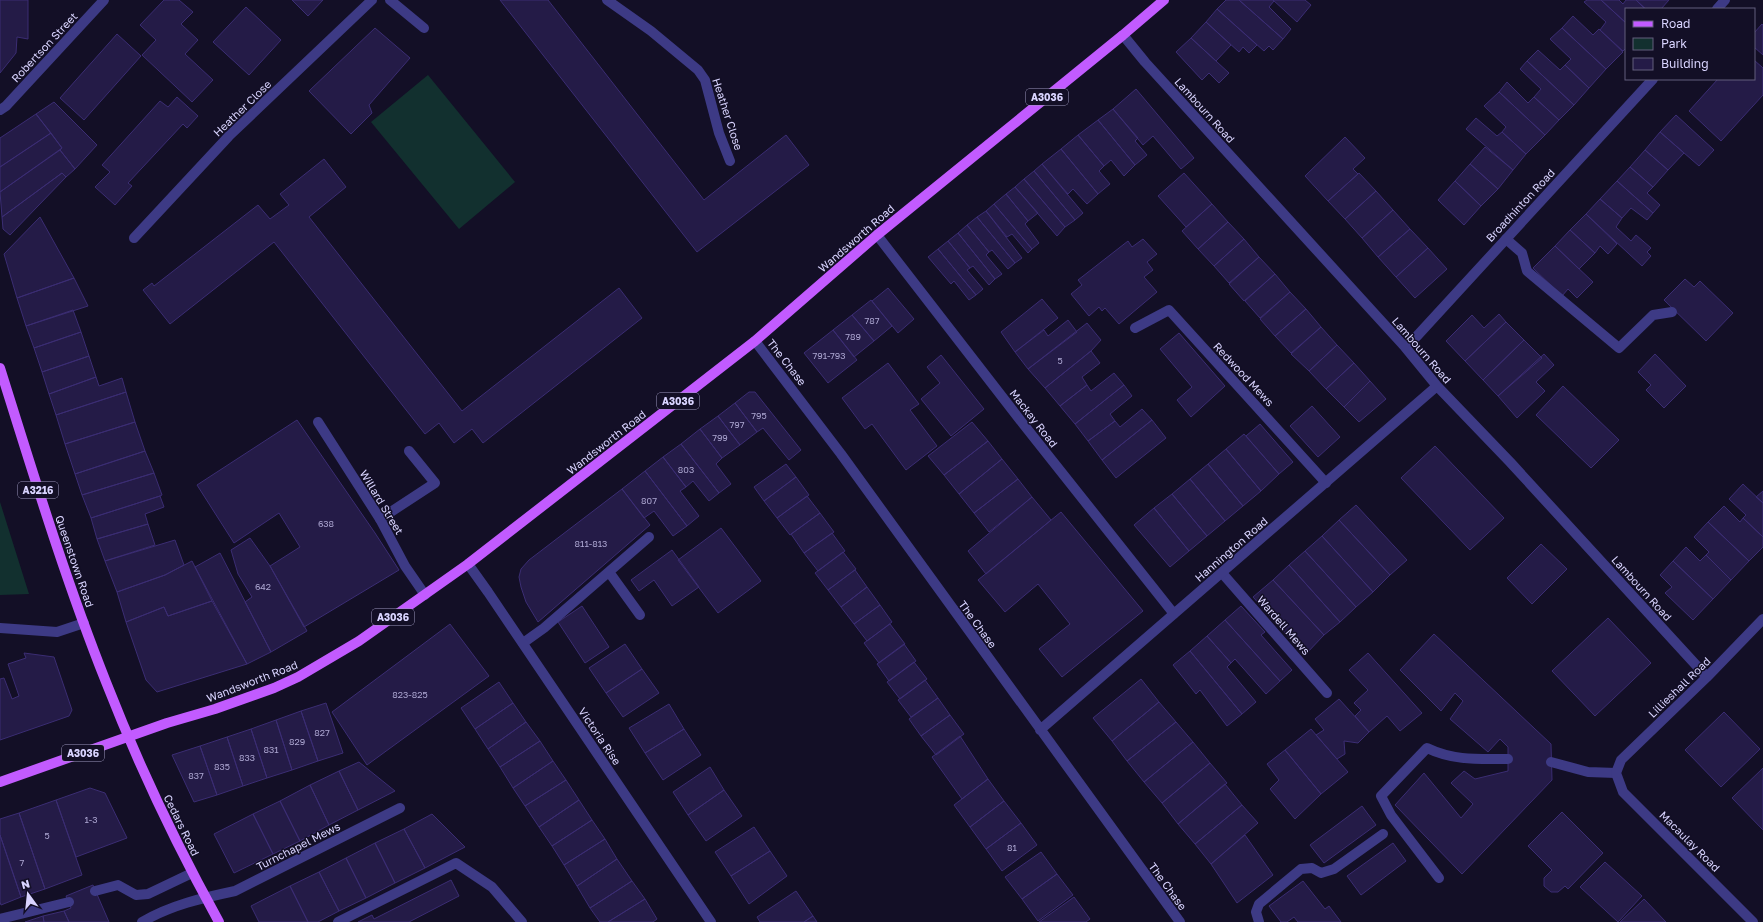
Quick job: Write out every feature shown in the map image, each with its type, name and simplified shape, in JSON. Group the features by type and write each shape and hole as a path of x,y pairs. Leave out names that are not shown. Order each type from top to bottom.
{"main road":[{"name":"Wandsworth Road","path":"128,737 215,709 298,677 359,641 425,595 468,564 755,342 877,235 1124,35 1164,0"},
{"name":"Queenstown Road","path":"0,368 44,507 84,623 128,737"},
{"name":"A3036","path":"0,782 128,737"},
{"name":"Cedars Road","path":"128,737 192,872 219,922"}],"street":[{"name":"Robertson Street","path":"0,110 6,106 104,0"},
{"name":"Heather Close","path":"134,238 229,136 372,0"},
{"path":"390,0 424,28"},
{"name":"Heather Close","path":"608,0 651,31 698,70 705,80 719,133 730,161"},
{"path":"1718,8 1725,0"},
{"name":"Lambourn Road","path":"1124,35 1145,62 1404,347 1437,386 1510,462 1707,677"},
{"name":"Broadhinton Road","path":"1404,347 1417,336 1652,80"},
{"name":"Mackay Road","path":"877,235 1024,425 1174,614"},
{"path":"1506,239 1522,254 1528,271 1619,348 1653,316 1672,312"},
{"name":"Redwood Mews","path":"1135,328 1169,310 1326,483"},
{"name":"The Chase","path":"755,342 841,454 1180,922"},
{"name":"Hannington Road","path":"1040,730 1437,386"},
{"name":"Willard Street","path":"318,422 380,519 405,566 425,595"},
{"path":"380,519 435,483 409,451"},
{"path":"523,643 544,628 649,537"},
{"name":"Victoria Rise","path":"468,564 712,922"},
{"path":"609,572 640,615"},
{"name":"Wardell Mews","path":"1222,573 1327,693"},
{"name":"Lillieshall Road","path":"1616,773 1621,760 1707,677 1763,619"},
{"path":"0,628 45,633 57,632 84,623"},
{"path":"1440,878 1391,815 1381,796 1427,748 1442,755 1464,759 1508,759"},
{"path":"1551,762 1588,772 1616,773"},
{"name":"Macaulay Road","path":"1616,773 1623,792 1753,922"},
{"name":"Turnchapel Mews","path":"142,922 175,906 205,897 235,891 400,808"},
{"path":"1259,922 1256,912 1259,904 1301,869 1312,868 1321,873 1334,869 1383,834"},
{"path":"338,922 456,863 492,887 522,922"},
{"path":"95,891 118,885 136,894 148,894 192,872"},
{"path":"0,919 69,902"}],"green space":[{"path":"428,75 515,182 459,229 371,122"},
{"path":"0,502 29,594 0,595"}],"building":[{"path":"0,0 28,0 28,39 17,37 16,53 0,73"},
{"path":"164,0 179,0 193,12 181,24 198,40 185,54 213,80 192,102 142,55 156,40 140,25"},
{"path":"292,0 323,0 308,16"},
{"path":"500,0 548,0 704,200 786,135 809,165 697,252"},
{"path":"1226,0 1239,0 1283,39 1273,50 1269,46 1264,51 1217,9"},
{"path":"1239,0 1273,0 1274,1 1269,7 1291,29 1283,39"},
{"path":"1273,0 1305,0 1311,5 1297,22"},
{"path":"1587,0 1601,0 1625,22 1625,49 1623,51 1600,30 1606,22 1584,2"},
{"path":"1601,0 1619,0 1623,4 1626,0 1636,0 1644,8 1625,8 1625,22"},
{"path":"1636,0 1669,0 1662,8 1645,8"},
{"path":"246,7 281,40 249,75 213,42"},
{"path":"1217,9 1257,45 1249,53 1243,47 1239,52 1206,22"},
{"path":"1573,16 1593,35 1599,29 1623,52 1606,69 1562,28"},
{"path":"1206,22 1231,45 1216,61 1191,38"},
{"path":"1762,24 1763,25 1763,55 1755,48 1755,32"},
{"path":"375,28 410,58 369,105 372,113 351,134 309,91"},
{"path":"1562,28 1606,69 1589,88 1565,65 1571,59 1550,39"},
{"path":"117,34 141,56 84,120 60,98"},
{"path":"1191,38 1229,73 1219,83 1209,73 1202,80 1176,52"},
{"path":"1538,50 1560,70 1565,65 1589,88 1574,105 1527,61"},
{"path":"1527,61 1574,105 1559,120 1534,97 1541,89 1520,69"},
{"path":"1755,61 1763,68 1763,95 1721,141 1689,111 1717,80 1755,80"},
{"path":"1507,82 1528,103 1534,97 1559,120 1545,135 1499,92"},
{"path":"1136,89 1194,158 1181,169 1153,136 1143,145 1113,109"},
{"path":"1499,92 1545,135 1526,154 1502,132 1506,127 1484,106"},
{"path":"177,97 198,116 187,128 183,124 128,183 132,186 115,205 95,187 110,172 102,165 160,101 168,107"},
{"path":"54,102 97,145 75,169 60,150 62,148 36,114"},
{"path":"1113,109 1138,138 1135,141 1147,155 1135,165 1098,120"},
{"path":"36,114 51,133 0,167 0,138"},
{"path":"1676,115 1714,150 1699,166 1660,132"},
{"path":"1476,118 1497,136 1502,132 1526,154 1513,170 1466,129"},
{"path":"1098,120 1135,165 1124,176 1111,160 1104,166 1078,135"},
{"path":"1660,132 1684,153 1668,170 1645,150"},
{"path":"51,133 62,148 0,192 0,167"},
{"path":"1078,135 1104,166 1099,171 1110,184 1098,194 1061,149"},
{"path":"1345,137 1365,158 1353,169 1358,174 1328,201 1305,176"},
{"path":"1485,147 1513,170 1498,189 1470,164"},
{"path":"1061,149 1098,194 1087,204 1073,189 1068,194 1042,164"},
{"path":"60,150 75,169 66,177 62,173 2,217 0,192"},
{"path":"1645,150 1668,170 1653,187 1630,167"},
{"path":"324,159 346,187 309,217 462,411 619,288 642,318 483,443 472,429 454,443 439,423 425,434 274,242 170,324 143,290 152,283 154,286 258,205 270,219 289,205 280,194"},
{"path":"1042,164 1083,213 1075,220 1034,171"},
{"path":"1470,164 1498,189 1481,206 1455,181"},
{"path":"1630,167 1653,187 1647,193 1660,205 1653,213 1617,181"},
{"path":"1034,171 1075,220 1065,227 1024,179"},
{"path":"62,173 66,177 10,235 3,229 2,217"},
{"path":"1184,173 1212,204 1186,227 1158,196"},
{"path":"1359,173 1376,191 1345,219 1328,201"},
{"path":"1024,179 1065,227 1057,236 1015,187"},
{"path":"1455,181 1481,206 1464,225 1438,200"},
{"path":"1617,181 1653,213 1647,220 1631,208 1622,218 1600,199"},
{"path":"1015,187 1038,213 1028,221 1006,194"},
{"path":"1376,191 1393,210 1362,238 1345,219"},
{"path":"1006,194 1028,221 1025,224 1039,243 1032,249 994,204"},
{"path":"1600,199 1622,218 1616,227 1631,241 1636,235 1651,248 1647,252 1651,256 1642,266 1586,214"},
{"path":"994,204 1032,249 1028,253 1012,234 1007,237 986,211"},
{"path":"1212,204 1228,222 1198,249 1182,231"},
{"path":"1393,210 1410,229 1378,257 1362,238"},
{"path":"986,211 1022,258 1015,263 977,217"},
{"path":"1586,214 1617,244 1608,254 1600,246 1595,253 1570,230"},
{"path":"40,217 74,278 17,298 4,254"},
{"path":"977,217 1015,263 1008,269 992,250 989,252 967,225"},
{"path":"1228,222 1244,239 1214,266 1198,249"},
{"path":"967,225 989,252 986,255 1002,274 995,279 958,233"},
{"path":"1410,229 1428,248 1396,277 1378,257"},
{"path":"1570,230 1595,253 1579,269 1555,246"},
{"path":"958,233 995,279 989,285 973,266 970,268 948,241"},
{"path":"1143,239 1157,254 1147,262 1153,270 1144,277 1157,292 1119,324 1105,308 1102,311 1099,307 1089,316 1071,294 1082,285 1078,280 1128,241 1132,247"},
{"path":"1244,239 1259,257 1229,283 1214,266"},
{"path":"948,241 970,268 967,270 983,289 976,295 938,249"},
{"path":"1555,246 1593,282 1577,298 1568,289 1562,296 1533,268"},
{"path":"1428,248 1447,269 1415,298 1396,277"},
{"path":"938,249 976,295 969,300 954,281 951,284 928,257"},
{"path":"1259,257 1275,274 1244,301 1229,284"},
{"path":"1275,274 1290,292 1260,318 1245,301"},
{"path":"74,278 88,306 26,326 17,298"},
{"path":"1685,279 1694,287 1700,281 1733,313 1706,341 1664,300"},
{"path":"888,288 914,319 898,333 872,301"},
{"path":"1290,292 1306,309 1275,336 1260,319"},
{"path":"1042,299 1058,318 1015,352 1001,332"},
{"path":"871,300 892,326 874,341 852,315"},
{"path":"1306,309 1321,327 1291,353 1275,336"},
{"path":"73,310 81,332 34,348 26,326"},
{"path":"1499,314 1506,322 1465,361 1446,341 1472,315 1484,328"},
{"path":"852,315 874,341 854,357 833,330"},
{"path":"1068,320 1077,332 1028,369 1015,352 1044,330 1048,336"},
{"path":"1506,322 1524,340 1483,380 1465,361"},
{"path":"1087,323 1101,340 1091,351 1045,388 1028,369"},
{"path":"1321,327 1337,345 1309,371 1291,354"},
{"path":"833,330 857,360 828,383 804,353"},
{"path":"81,332 89,356 42,372 34,348"},
{"path":"1179,333 1225,386 1191,417 1177,400 1192,387 1160,349"},
{"path":"1524,340 1542,358 1498,396 1483,380"},
{"path":"1337,345 1354,363 1326,389 1309,371"},
{"path":"1091,351 1100,363 1082,377 1087,385 1060,406 1045,388"},
{"path":"1544,354 1554,365 1536,382 1545,391 1517,418 1498,396"},
{"path":"1655,354 1686,386 1664,408 1646,390 1651,385 1638,372"},
{"path":"941,355 984,409 951,436 921,399 940,383 927,367"},
{"path":"89,356 96,377 49,394 42,372"},
{"path":"888,363 919,404 910,410 937,446 906,470 872,424 865,429 842,398"},
{"path":"1354,363 1370,381 1344,407 1326,389"},
{"path":"1114,373 1124,385 1075,424 1060,406 1087,385 1091,391"},
{"path":"96,377 99,386 122,378 126,392 56,415 49,394"},
{"path":"1370,381 1386,399 1359,422 1344,407"},
{"path":"1124,385 1132,396 1110,414 1115,421 1088,441 1075,424"},
{"path":"1563,386 1619,440 1591,468 1536,415"},
{"path":"126,392 135,422 65,444 56,415"},
{"path":"749,392 755,392 801,450 789,460 763,428 757,432 735,403"},
{"path":"735,403 757,432 740,445 718,416"},
{"path":"1312,406 1340,437 1318,457 1290,426"},
{"path":"1142,409 1152,420 1102,460 1088,441 1115,421 1120,427"},
{"path":"718,416 740,445 722,458 700,429"},
{"path":"297,420 399,570 304,627 270,566 300,547 279,513 234,543 197,485"},
{"path":"1152,420 1166,438 1116,478 1102,460"},
{"path":"135,422 145,451 75,474 65,444"},
{"path":"972,422 988,441 944,475 928,456"},
{"path":"1260,424 1293,462 1279,474 1246,436"},
{"path":"700,429 722,458 716,464 731,484 719,493 681,444"},
{"path":"1244,434 1279,474 1261,491 1226,449"},
{"path":"988,441 1002,459 959,494 944,475"},
{"path":"681,444 719,493 709,501 693,481 686,487 663,457"},
{"path":"1435,446 1504,518 1470,550 1401,478"},
{"path":"1226,449 1261,491 1243,506 1208,464"},
{"path":"145,451 154,473 82,495 75,474"},
{"path":"663,457 686,487 680,491 699,516 687,526 645,471"},
{"path":"1002,459 1018,479 974,513 959,494"},
{"path":"786,464 796,477 764,501 754,487"},
{"path":"1208,464 1243,506 1225,521 1190,479"},
{"path":"645,471 687,526 673,536 654,511 644,518 622,489"},
{"path":"154,473 162,495 91,518 82,495"},
{"path":"796,477 809,495 777,518 764,501"},
{"path":"1018,479 1032,497 989,532 974,513"},
{"path":"1190,479 1225,521 1207,536 1172,494"},
{"path":"1743,484 1763,503 1763,537 1743,518 1746,515 1729,499"},
{"path":"622,489 650,525 538,622 526,602 521,587 519,577 521,569 529,560"},
{"path":"1763,491 1763,503 1756,497"},
{"path":"1172,494 1207,536 1189,551 1154,508"},
{"path":"160,496 164,507 145,514 148,524 97,539 91,518"},
{"path":"807,496 820,513 790,535 777,518"},
{"path":"1032,497 1051,520 986,574 968,551"},
{"path":"1356,505 1407,560 1390,575 1339,520"},
{"path":"1724,506 1740,522 1743,518 1763,537 1763,547 1749,561 1708,522"},
{"path":"1154,508 1189,551 1170,567 1134,525"},
{"path":"1061,512 1143,611 1062,677 1039,649 1070,624 1038,584 1005,612 978,580"},
{"path":"820,513 834,532 804,553 791,534"},
{"path":"1339,520 1390,575 1373,592 1322,536"},
{"path":"1708,522 1749,561 1731,580 1706,555 1709,552 1694,537"},
{"path":"148,524 155,545 105,561 97,539"},
{"path":"721,528 761,581 718,613 678,560"},
{"path":"832,533 845,551 818,571 804,553"},
{"path":"1322,536 1373,592 1356,607 1305,551"},
{"path":"250,538 270,566 307,631 271,652 245,602 252,597 238,574 231,550"},
{"path":"175,540 184,565 165,575 117,592 105,561"},
{"path":"1541,544 1567,569 1532,604 1507,578"},
{"path":"1686,547 1700,561 1706,555 1731,580 1713,599 1673,561"},
{"path":"672,550 699,587 672,606 654,580 639,591 631,580"},
{"path":"1305,551 1356,607 1340,622 1289,565"},
{"path":"843,552 856,569 828,590 815,573"},
{"path":"220,553 271,652 247,664 195,567"},
{"path":"192,561 212,601 168,616 164,607 126,622 117,592 165,575"},
{"path":"1673,561 1713,599 1693,620 1665,593 1672,587 1660,575"},
{"path":"1289,565 1340,622 1324,635 1273,580"},
{"path":"855,570 867,587 841,607 828,590"},
{"path":"1273,580 1324,635 1305,655 1253,597"},
{"path":"867,587 880,605 854,624 841,607"},
{"path":"212,601 247,664 157,692 146,680 126,622 164,607 168,616"},
{"path":"880,605 892,622 867,641 854,624"},
{"path":"582,606 609,647 585,663 558,622"},
{"path":"1241,606 1265,632 1261,635 1292,670 1280,681 1225,620"},
{"path":"1608,618 1651,663 1595,716 1552,671"},
{"path":"1225,620 1280,681 1266,694 1235,659 1231,663 1207,636"},
{"path":"450,624 489,676 367,765 332,712"},
{"path":"890,624 905,644 879,663 864,643"},
{"path":"1434,634 1551,744 1552,780 1462,874 1395,805 1424,773 1461,818 1473,804 1451,783 1464,771 1475,779 1508,771 1508,747 1500,739 1488,752 1450,719 1463,701 1455,693 1441,711 1400,670"},
{"path":"1207,636 1231,663 1227,667 1256,702 1242,714 1190,651"},
{"path":"625,644 642,669 606,693 589,668"},
{"path":"904,644 916,661 889,681 877,664"},
{"path":"1190,651 1242,714 1227,726 1200,690 1196,694 1173,665"},
{"path":"24,653 54,657 72,710 69,716 0,740 0,679 4,678 12,699 19,696 8,664 26,658"},
{"path":"1368,653 1422,713 1400,731 1387,716 1369,732 1355,716 1361,710 1354,703 1368,690 1349,670"},
{"path":"914,662 927,679 900,699 887,682"},
{"path":"642,669 659,693 623,717 606,693"},
{"path":"1141,679 1159,702 1112,741 1093,718"},
{"path":"925,680 938,698 911,717 898,700"},
{"path":"499,682 513,703 475,729 461,708"},
{"path":"938,698 950,715 921,736 909,719"},
{"path":"1339,699 1369,732 1358,743 1344,741 1345,754 1337,759 1316,735 1324,730 1315,719"},
{"path":"1159,702 1176,722 1127,761 1112,741"},
{"path":"326,703 343,753 318,761 301,711"},
{"path":"513,703 526,722 488,749 475,729"},
{"path":"669,704 684,729 645,753 629,728"},
{"path":"301,711 318,761 292,770 276,720"},
{"path":"1724,712 1760,749 1721,787 1685,750"},
{"path":"950,715 964,734 936,755 921,736"},
{"path":"276,720 292,770 267,778 251,729"},
{"path":"526,722 540,741 500,767 488,749"},
{"path":"1176,722 1193,742 1144,782 1127,761"},
{"path":"251,729 267,778 243,786 227,737"},
{"path":"684,729 701,755 663,780 645,753"},
{"path":"1311,729 1348,772 1321,794 1285,750"},
{"path":"960,736 988,779 962,799 932,757"},
{"path":"227,737 243,786 217,795 200,746"},
{"path":"540,741 553,761 513,788 500,767"},
{"path":"1193,742 1210,763 1162,803 1144,782"},
{"path":"200,746 217,795 194,802 172,755"},
{"path":"1285,750 1321,794 1295,819 1270,789 1279,780 1267,764"},
{"path":"553,761 566,780 525,806 513,788"},
{"path":"359,762 395,791 358,810 339,771"},
{"path":"1210,763 1227,783 1178,824 1162,803"},
{"path":"710,767 724,790 688,815 673,792"},
{"path":"1763,768 1763,830 1732,798"},
{"path":"339,771 358,810 329,825 310,785"},
{"path":"988,779 1004,801 970,827 954,805"},
{"path":"566,780 579,800 539,827 525,806"},
{"path":"1225,784 1242,805 1195,844 1178,824"},
{"path":"310,785 329,825 300,841 280,801"},
{"path":"90,788 105,793 127,838 76,857 56,800"},
{"path":"724,790 742,816 706,841 688,815"},
{"path":"56,800 82,875 45,889 19,813"},
{"path":"579,800 592,820 552,846 539,827"},
{"path":"280,801 300,841 273,854 253,814"},
{"path":"1004,801 1021,823 986,849 970,827"},
{"path":"1242,805 1258,823 1211,864 1195,844"},
{"path":"1362,806 1376,825 1324,863 1310,845"},
{"path":"1562,812 1603,853 1568,889 1565,886 1558,892 1551,892 1544,886 1544,878 1552,870 1528,846"},
{"path":"19,813 45,889 21,897 0,835 0,819"},
{"path":"253,814 273,854 234,873 214,834"},
{"path":"432,814 465,847 425,868 404,829"},
{"path":"592,820 605,839 564,865 552,846"},
{"path":"1021,823 1037,845 1002,871 986,849"},
{"path":"754,827 770,851 731,876 715,852"},
{"path":"404,829 425,868 395,883 375,843"},
{"path":"0,835 21,897 1,905 0,902"},
{"path":"1245,835 1273,875 1237,903 1211,864"},
{"path":"605,839 617,859 577,886 564,865"},
{"path":"375,843 395,883 366,898 346,858"},
{"path":"1393,843 1406,861 1361,895 1347,876"},
{"path":"770,851 787,876 749,904 731,876"},
{"path":"1041,852 1057,874 1022,899 1005,877"},
{"path":"346,858 366,898 339,911 319,872"},
{"path":"617,859 632,881 590,908 577,886"},
{"path":"1605,862 1642,896 1618,922 1580,887"},
{"path":"319,872 339,911 318,922 308,922 290,886"},
{"path":"1057,874 1073,895 1038,921 1022,899"},
{"path":"451,880 459,896 409,922 358,922 372,915 374,919"},
{"path":"632,881 645,899 608,922 600,922 590,908"},
{"path":"1303,881 1325,909 1329,906 1341,922 1298,922 1294,917 1287,922 1281,922 1269,906"},
{"path":"93,885 109,922 69,922 64,911 71,908 66,896"},
{"path":"290,886 308,922 259,922 251,906"},
{"path":"796,891 813,916 804,922 760,922 757,917"},
{"path":"1074,897 1090,919 1086,922 1039,922"},
{"path":"645,899 657,919 653,922 608,922"},
{"path":"1644,899 1666,922 1620,922"},
{"path":"64,911 69,922 44,922 43,916"},
{"path":"43,916 44,922 25,922"},
{"path":"813,916 817,922 804,922"}]}
